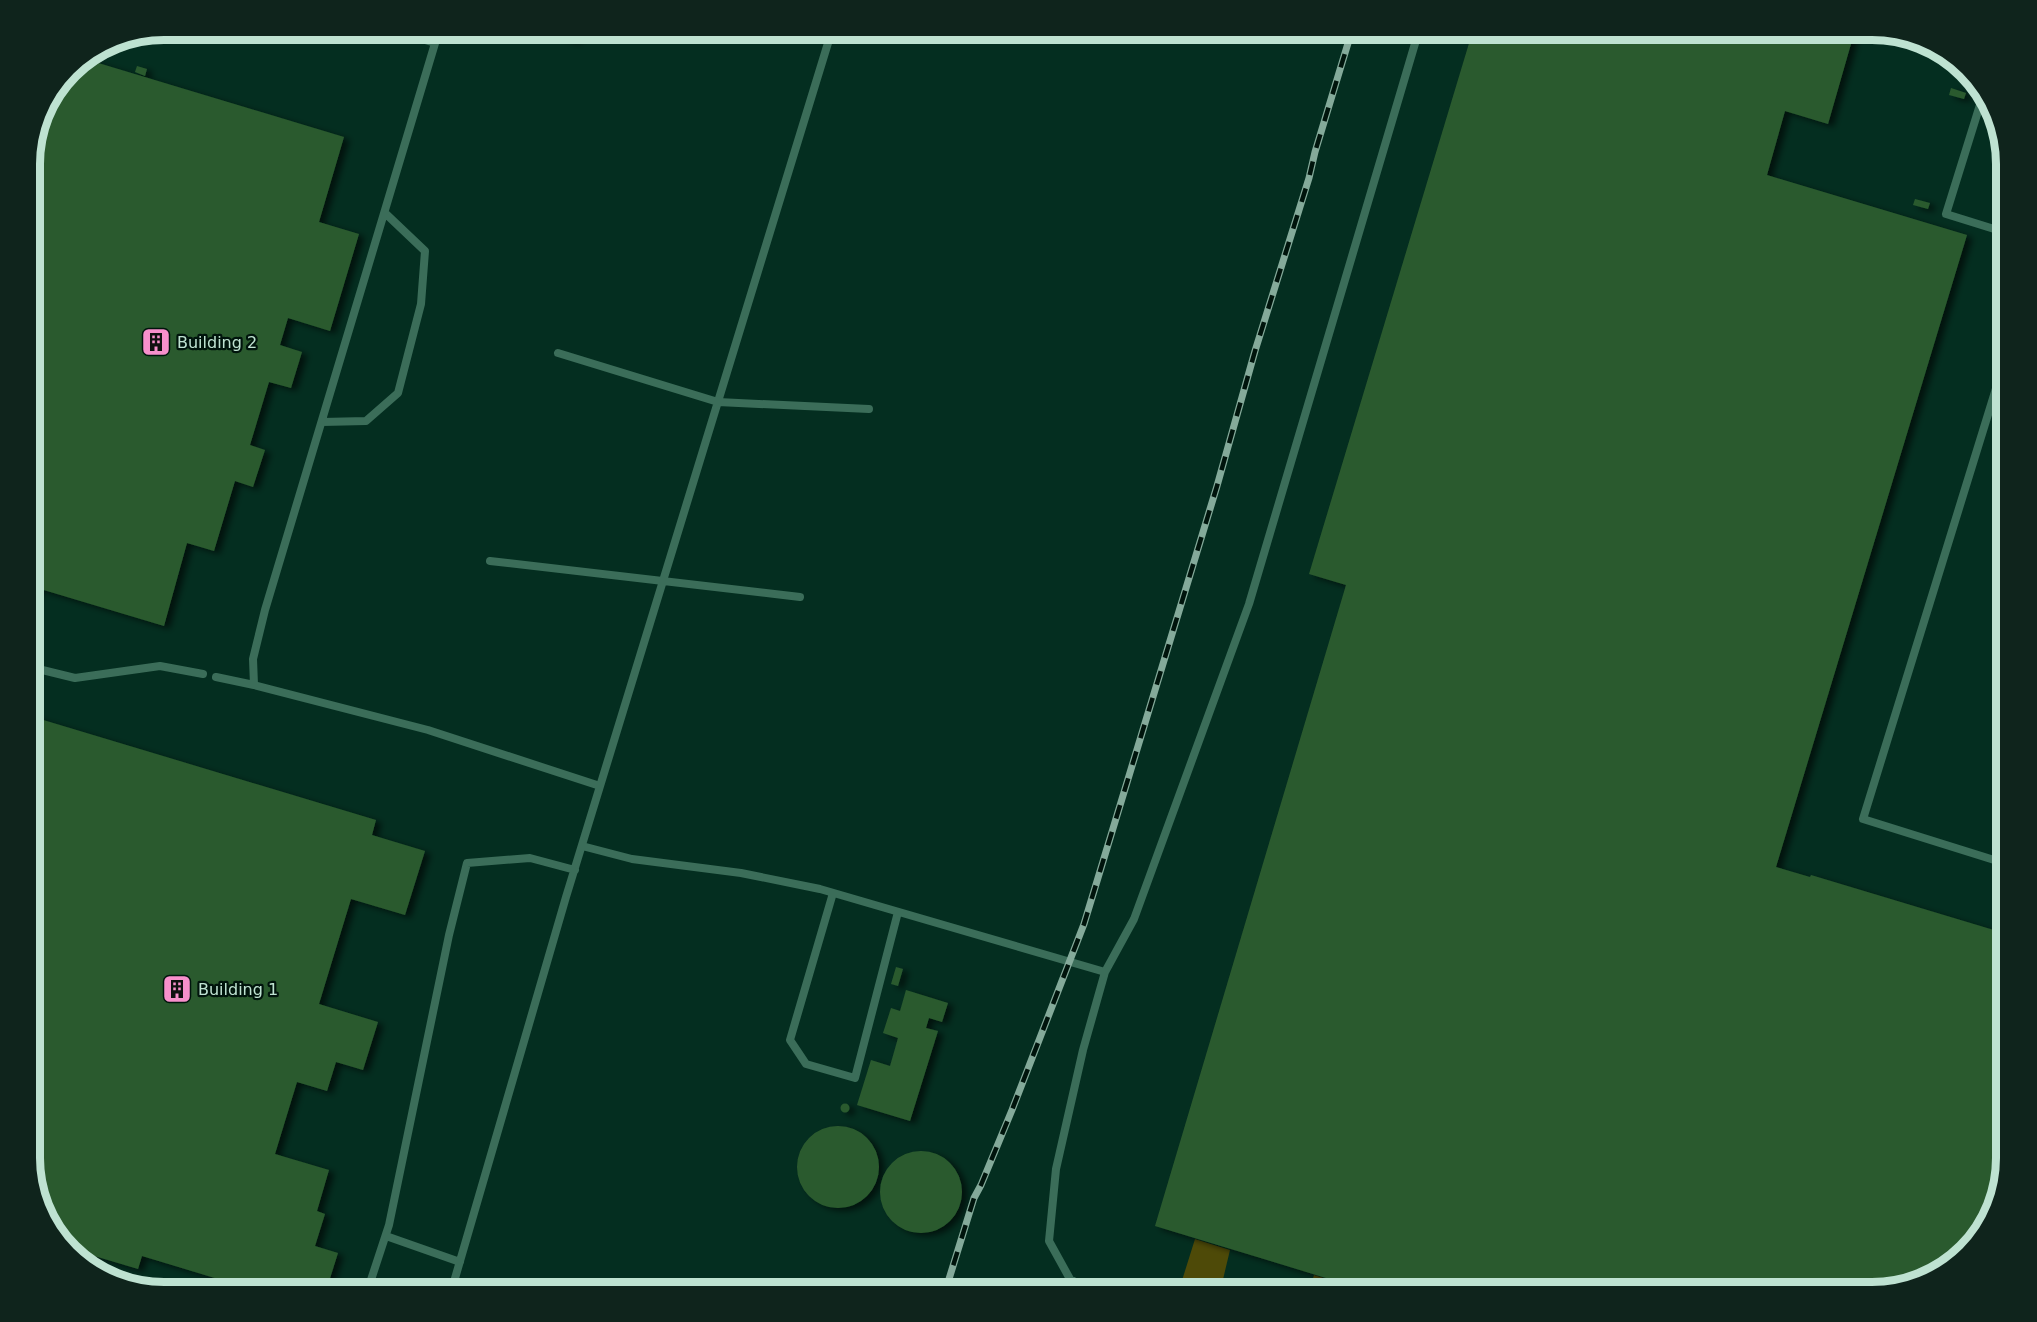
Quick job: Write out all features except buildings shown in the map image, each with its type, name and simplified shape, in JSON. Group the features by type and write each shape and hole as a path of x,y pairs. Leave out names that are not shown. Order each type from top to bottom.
{"lane":[{"path":"1074,1282 1070,1279 1049,1241 1056,1169 1083,1050 1105,972 1134,919 1249,604 1416,40"},
{"path":"254,685 253,659 265,610 435,43 428,41"},
{"path":"454,1282 600,786 829,41"},
{"path":"1980,104 1946,214 1996,230"},
{"path":"322,422 366,421 399,393 421,304 425,251 385,213"},
{"path":"558,353 718,402 869,409"},
{"path":"1996,389 1863,819 1996,860"},
{"path":"490,561 800,597"},
{"path":"41,670 75,678 159,666 203,674"},
{"path":"216,677 428,730 600,786"},
{"path":"582,846 632,859 741,873 833,893 1105,972"},
{"path":"370,1282 386,1236 449,935 467,863 530,858 575,870"},
{"path":"833,893 790,1040 806,1065 855,1078 898,912"},
{"path":"386,1236 460,1262"}],"shaded area":[{"path":"1195,1239 1230,1250 1222,1282 1182,1282"},
{"path":"1314,1275 1337,1282 1312,1282"}],"railway":[{"path":"948,1282 974,1198 1012,1110 1084,924 1349,40"}],"place":[{"name":"Building 2","path":"156,342"},
{"name":"Building 1","path":"177,989"}]}
